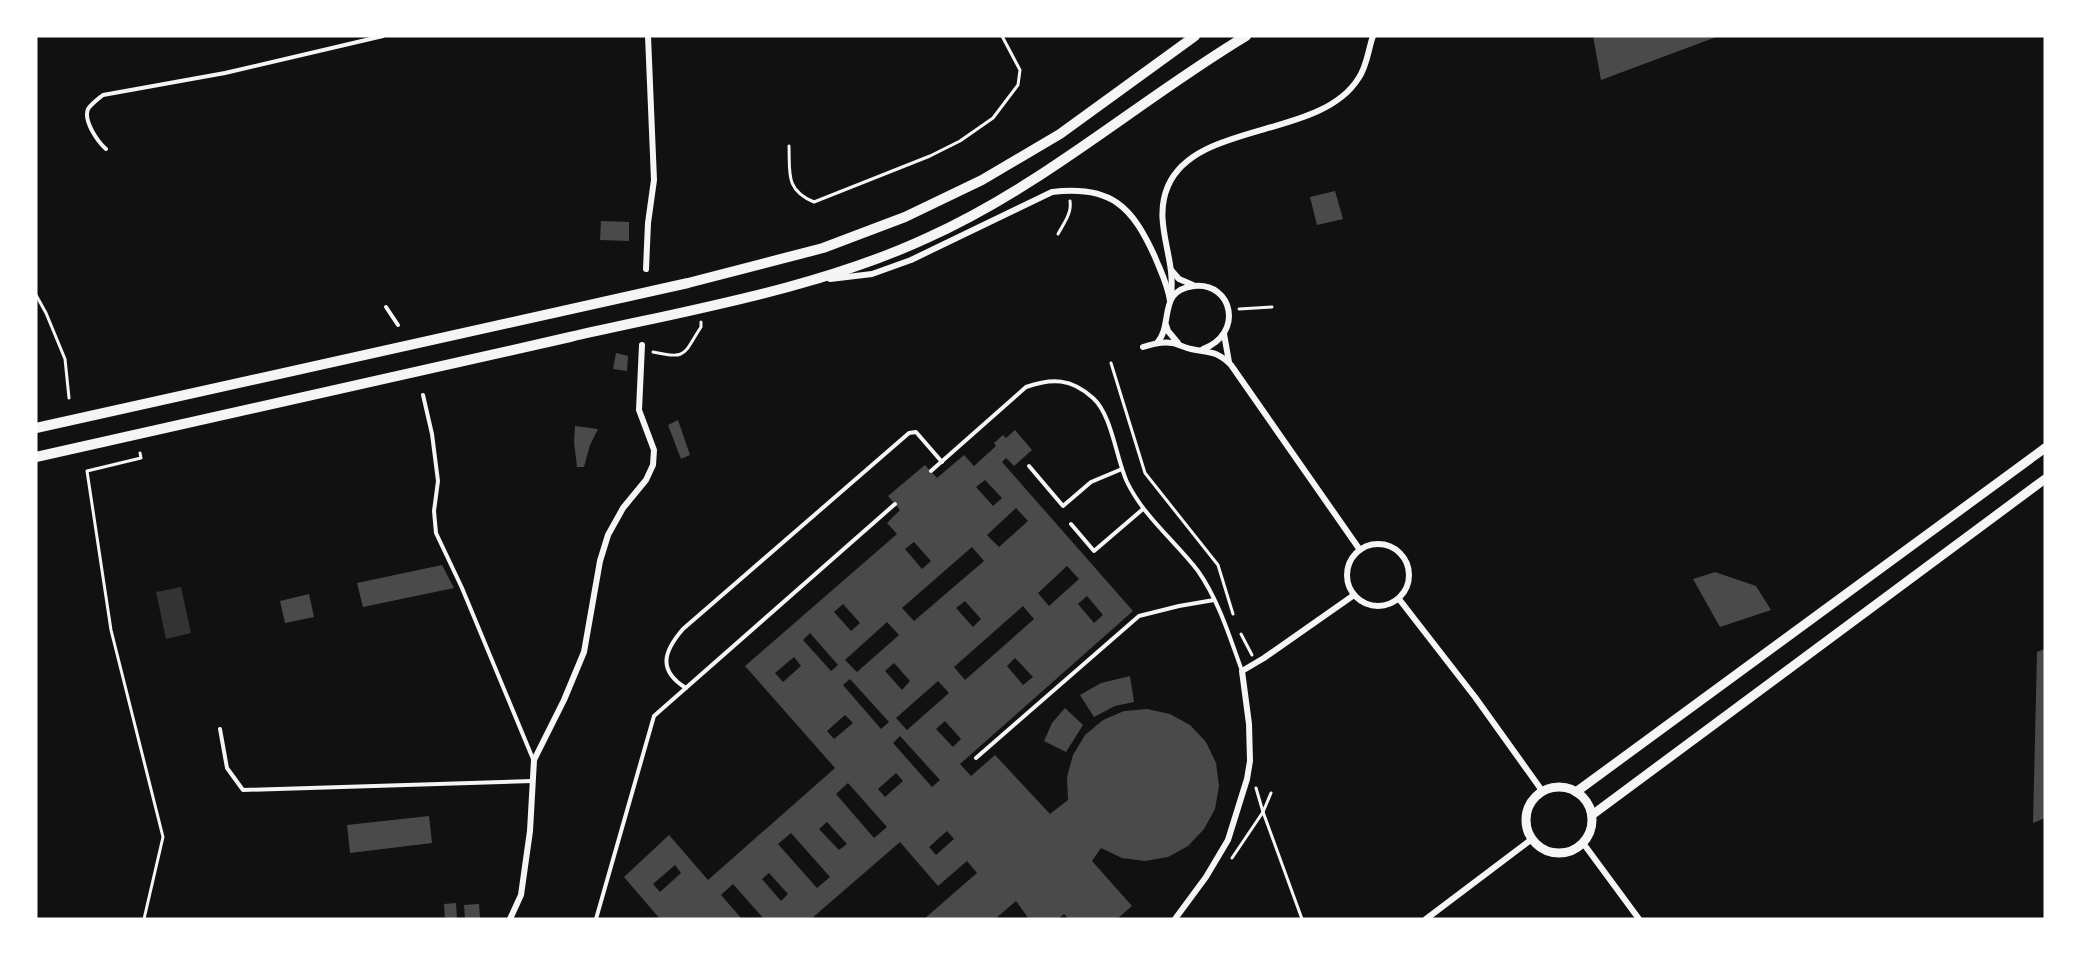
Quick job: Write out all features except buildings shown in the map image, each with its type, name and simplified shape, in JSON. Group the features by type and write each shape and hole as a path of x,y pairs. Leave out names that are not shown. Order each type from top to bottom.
{"main road":[{"path":"36,428 688,283 823,248 906,217 982,180 1060,134 1195,36"},
{"path":"36,457 695,308 809,281 871,261 927,239 1022,188 1198,65 1246,36"}],"street":[{"path":"646,269 648,223 654,180 648,36"},
{"path":"1365,36 1368,49 1366,59"},
{"path":"1170,301 1172,270 1164,239 1161,213 1167,187 1178,170 1196,154 1306,116 1334,102 1358,81 1372,36"},
{"path":"809,281 882,271 911,260 1052,192 1092,191 1122,206 1135,218 1165,278 1170,301"},
{"path":"1143,347 1172,342 1192,350 1213,346 1224,334 1230,320 1229,309 1217,292 1179,279 1172,270"},
{"path":"1157,343 1164,335 1166,310 1170,301 1177,292 1197,285"},
{"path":"1165,321 1174,340 1182,346"},
{"path":"1224,334 1230,365"},
{"path":"510,919 521,895 530,831 534,760 564,700 584,652 600,561 608,535 623,508 646,480 653,465 654,450 639,410 642,348"},
{"path":"1203,349 1214,352 1230,365 1360,550"},
{"path":"1576,792 2045,448"},
{"path":"1592,815 2045,478"},
{"path":"1377,544 1387,545 1404,557 1410,576 1408,586 1399,599 1381,607 1362,602 1354,595 1347,580 1347,572 1353,557 1360,550 1377,544"},
{"path":"1175,919 1206,877 1228,840 1247,779 1250,761 1249,724 1242,671 1257,663 1354,595"},
{"path":"1399,599 1543,792"},
{"path":"1554,788 1565,788 1576,792 1587,802 1592,815 1589,835 1574,850 1562,853 1540,848 1532,839 1527,827 1527,813 1533,801 1543,792 1554,788"},
{"path":"1426,919 1532,839"},
{"path":"1583,843 1639,919"}],"lane":[{"path":"106,149 94,135 87,115 89,108 103,95 225,73 383,36"},
{"path":"386,307 398,325"},
{"path":"931,471 1026,387 1044,381 1063,381 1081,388 1095,400 1105,416 1122,469 1143,509 1198,572 1214,600 1242,671"},
{"path":"423,396 432,434 438,481 434,511 438,542 447,554 462,588 534,760"},
{"path":"686,688 670,673 666,656 673,641 696,617 909,433 916,432 942,462"},
{"path":"1029,466 1063,506 1091,482 1122,469"},
{"path":"596,919 652,719 895,504"},
{"path":"1071,524 1094,551 1143,509"},
{"path":"976,758 1139,616 1214,600"},
{"path":"220,729 227,768 243,790 532,781"}],"path":[{"path":"789,146 790,175 795,190 801,196 814,202 930,156 960,141 993,118 1018,86 1020,70 1002,36"},
{"path":"1058,234 1071,207 1068,190"},
{"path":"36,295 65,359 69,398"},
{"path":"1229,309 1272,307"},
{"path":"642,348 675,357 682,355 701,327 695,308"},
{"path":"1111,363 1145,473 1218,565 1237,624"},
{"path":"140,453 141,459 87,471 111,630 163,837 144,919"},
{"path":"1241,634 1257,663"},
{"path":"1255,784 1302,919"},
{"path":"1226,867 1263,812 1271,793"}],"shaded area":[{"path":"181,587 191,633 166,639 156,592"}]}
